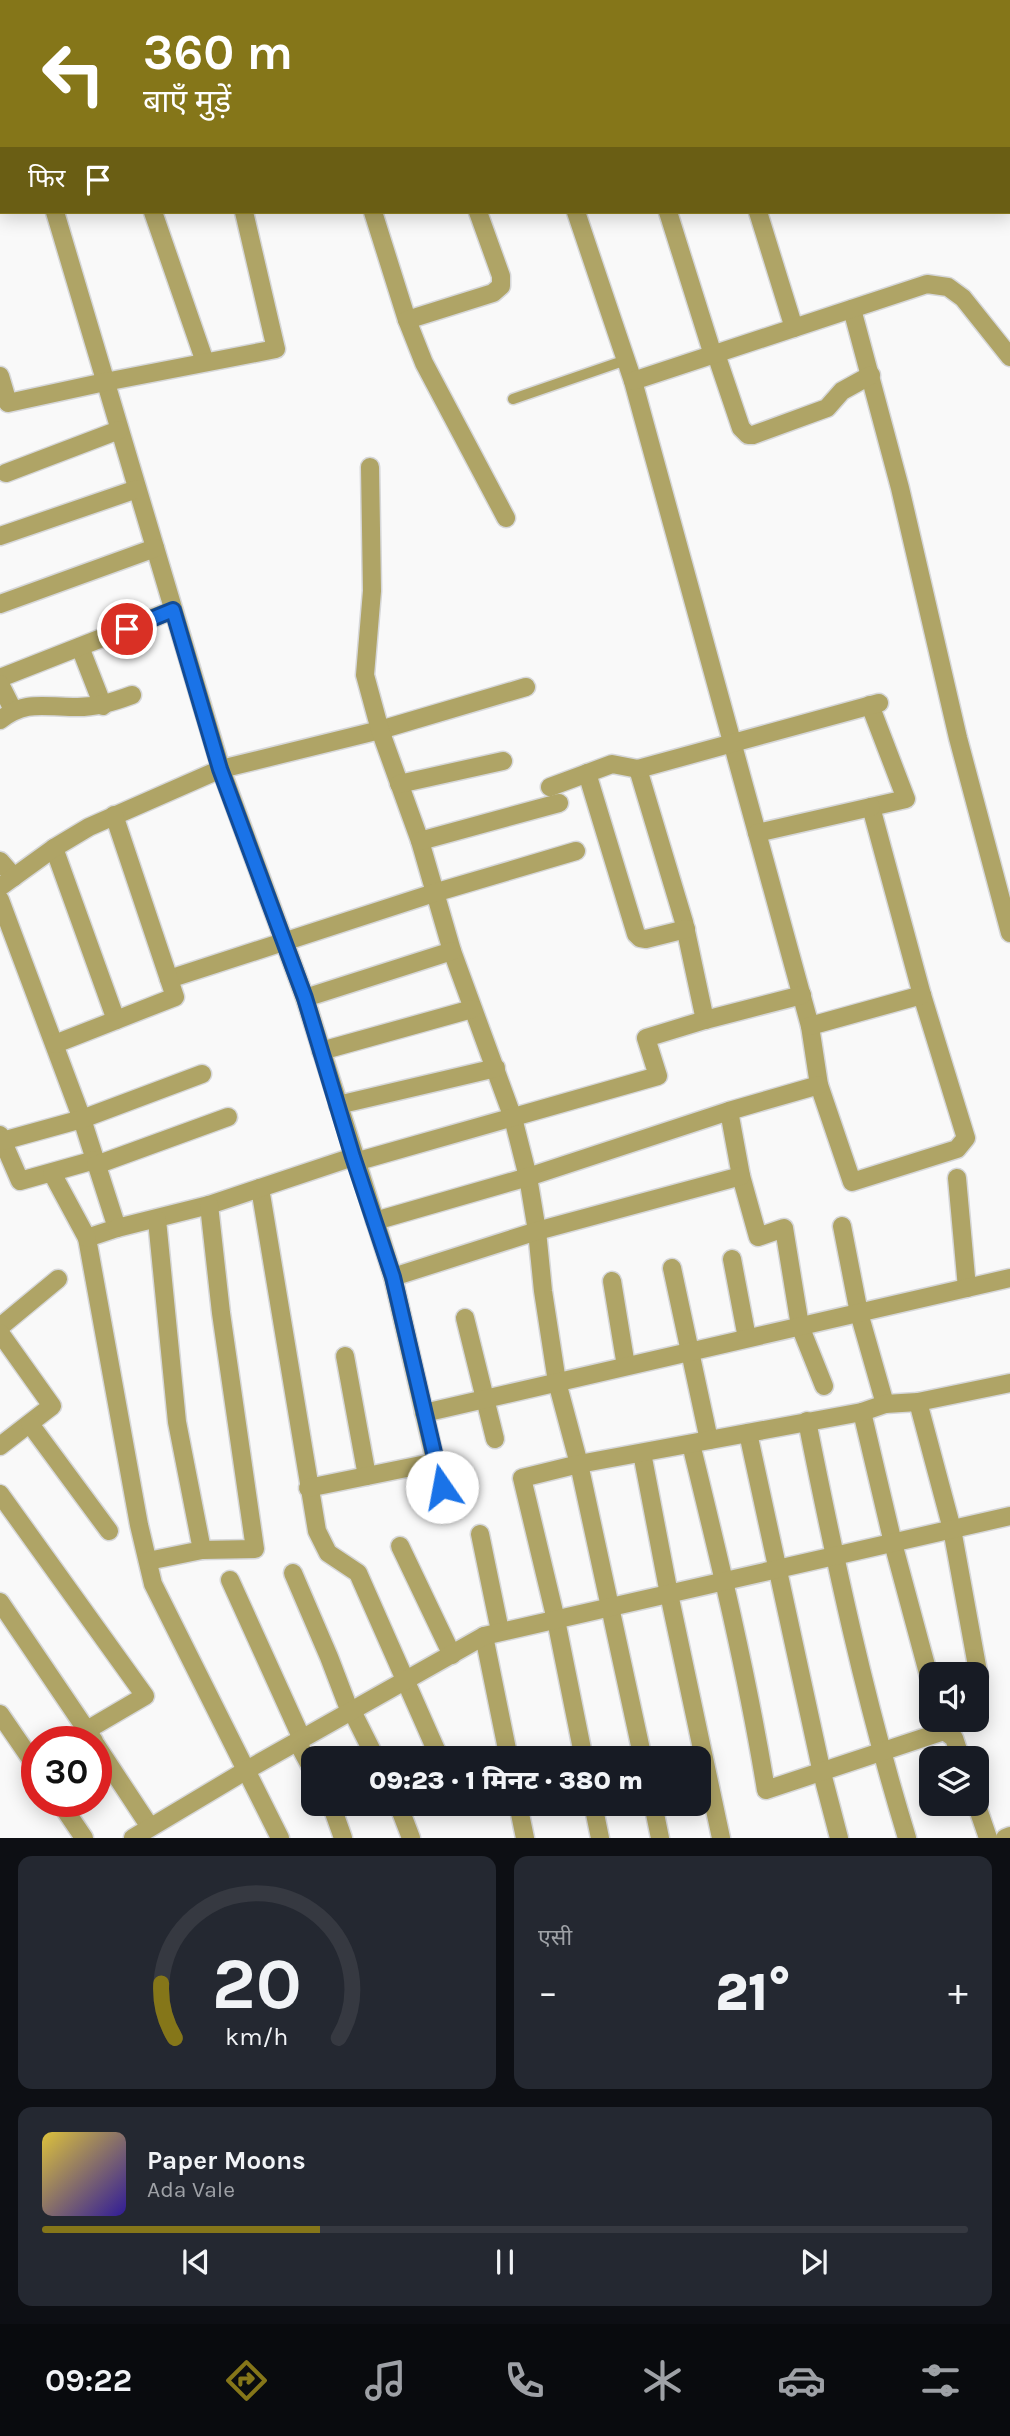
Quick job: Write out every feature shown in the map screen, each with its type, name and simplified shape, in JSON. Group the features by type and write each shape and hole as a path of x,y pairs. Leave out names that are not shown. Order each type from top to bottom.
{"street":[{"path":"56,214 220,769 305,998 393,1277 447,1512"},
{"path":"154,214 205,362"},
{"path":"0,376 8,403 276,349 244,214"},
{"path":"374,214 407,320 431,379 506,517"},
{"path":"407,320 493,293 500,286 501,276 479,214"},
{"path":"577,214 633,381 802,995 810,1026 819,1085 852,1182 957,1149 967,1138 922,995 871,807"},
{"path":"669,214 714,354 741,428 748,435 827,408 842,391 871,375"},
{"path":"759,214 794,328"},
{"path":"633,381 927,284 948,287 963,298 1010,358"},
{"path":"852,309 900,488 958,738 1010,933"},
{"path":"6,473 119,430"},
{"path":"370,467 372,591 364,666 380,730 420,841 452,951 513,1118 528,1177 557,1382 579,1464 640,1746"},
{"path":"0,536 137,489"},
{"path":"0,604 155,548"},
{"path":"0,678 173,610"},
{"path":"80,647 103,706"},
{"path":"0,684 7,715 48,705 75,708 103,706 132,695"},
{"path":"0,861 7,882 54,848 114,815 220,769 380,730 526,687"},
{"path":"550,787 612,764 638,769 875,704 906,799 757,833"},
{"path":"399,783 503,761"},
{"path":"638,769 685,929 705,1020"},
{"path":"587,773 636,934 646,939 685,929"},
{"path":"420,841 559,803"},
{"path":"55,1044 175,997 114,815"},
{"path":"54,848 116,1020"},
{"path":"169,979 285,940 576,851"},
{"path":"0,900 82,1119 117,1228"},
{"path":"305,998 452,951"},
{"path":"87,1238 209,1205 354,1160 659,1076 646,1038 802,995"},
{"path":"810,1026 922,995"},
{"path":"321,1051 472,1009"},
{"path":"338,1105 496,1068"},
{"path":"202,1074 82,1119 1,1138 7,1171 20,1181 96,1162 228,1117"},
{"path":"375,1221 528,1177 729,1111 819,1085"},
{"path":"729,1111 741,1176 758,1237 783,1228 800,1326 824,1385"},
{"path":"52,1173 87,1238 153,1584 281,1838"},
{"path":"393,1277 537,1231 741,1176"},
{"path":"957,1178 967,1288"},
{"path":"260,1188 317,1531 328,1553 358,1573 435,1746"},
{"path":"148,1561 202,1550 255,1549 221,1312 209,1205"},
{"path":"156,1220 177,1422 202,1550"},
{"path":"842,1226 859,1313 885,1404"},
{"path":"732,1259 747,1338"},
{"path":"672,1268 690,1351 700,1442 724,1581 758,1738 766,1790 881,1753 928,1732"},
{"path":"424,1413 1010,1278"},
{"path":"0,1327 58,1279"},
{"path":"611,1281 626,1366"},
{"path":"465,1318 495,1439"},
{"path":"0,1333 52,1406 0,1446"},
{"path":"345,1356 368,1476"},
{"path":"581,1746 556,1620 522,1478 579,1464 862,1412 885,1404 918,1402 1010,1383"},
{"path":"918,1402 952,1529 976,1662"},
{"path":"862,1412 925,1662"},
{"path":"807,1421 834,1556 881,1753 906,1838"},
{"path":"30,1424 109,1531"},
{"path":"748,1433 822,1773 839,1838"},
{"path":"642,1453 669,1594 722,1838"},
{"path":"308,1488 436,1462"},
{"path":"0,1494 145,1696 108,1726"},
{"path":"133,1838 245,1771 492,1633 952,1529 1009,1522"},
{"path":"480,1534 507,1746"},
{"path":"400,1546 452,1655"},
{"path":"293,1573 351,1712 369,1746"},
{"path":"230,1580 302,1746"},
{"path":"0,1602 83,1726"},
{"path":"0,1714 21,1745"},
{"path":"112,1770 150,1828"},
{"path":"335,1816 343,1838"},
{"path":"403,1816 411,1838"},
{"path":"520,1816 525,1838"},
{"path":"595,1816 600,1838"},
{"path":"655,1816 660,1838"},
{"path":"980,1816 988,1838"},
{"path":"70,1817 84,1838"}],"lane":[{"path":"513,399 626,360"}],"route":[{"path":"127,629 173,610 220,769 305,998 393,1277 442,1487"}]}
